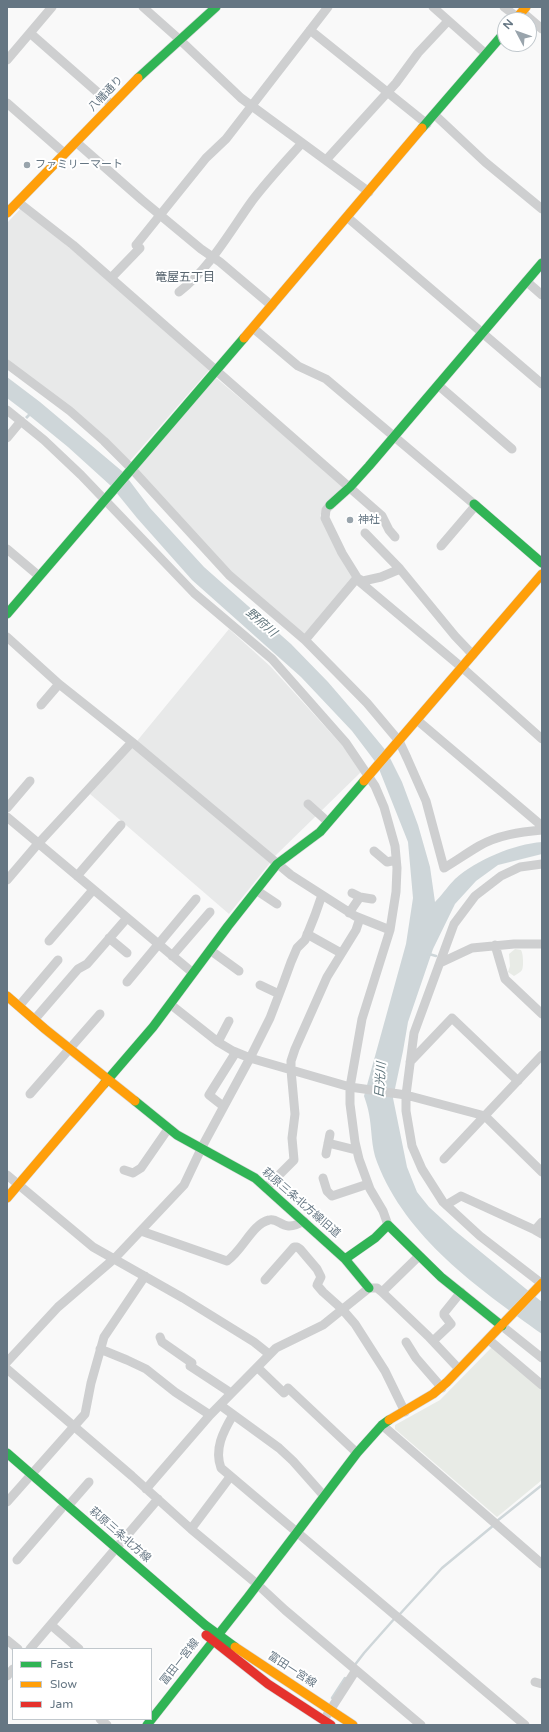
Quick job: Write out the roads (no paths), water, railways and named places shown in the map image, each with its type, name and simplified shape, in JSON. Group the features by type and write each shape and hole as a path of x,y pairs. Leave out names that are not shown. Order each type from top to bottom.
{"street":[{"path":"7,60 52,7"},
{"path":"143,7 251,106 369,192"},
{"name":"八幡通り","path":"7,213 112,105 179,39 216,7"},
{"path":"111,278 140,248 136,244 206,158 226,139 328,7"},
{"path":"433,7 486,54"},
{"path":"504,7 515,12"},
{"path":"326,160 388,92 418,53 448,21"},
{"path":"310,30 427,124"},
{"path":"30,33 112,105"},
{"path":"7,614 497,41"},
{"path":"7,103 64,153"},
{"path":"434,115 485,162 542,209"},
{"path":"76,142 202,250 213,257 272,306"},
{"path":"178,292 189,284 213,257 252,200 302,143"},
{"path":"18,202 73,245 215,371 350,487 382,516 389,530 395,537"},
{"path":"347,217 542,384"},
{"path":"542,263 395,436 350,487 330,505 326,510 325,518 342,553 360,582 462,668 542,739"},
{"path":"526,281 542,295"},
{"path":"253,328 298,366 326,380 395,436 542,563"},
{"path":"7,364 70,410 131,468 229,575 305,640 367,703 399,741 426,801 444,868 493,839 526,831 542,830"},
{"path":"438,385 512,449"},
{"path":"7,410 22,421 81,475 194,593 272,659 346,743 375,786 386,813 395,846 396,892 390,930 362,1020 350,1087 350,1104 356,1150 368,1184 383,1211 388,1225 441,1277 542,1358"},
{"path":"7,438 22,421"},
{"path":"441,546 475,504"},
{"path":"365,533 400,569 455,636 473,654"},
{"path":"7,549 39,576"},
{"path":"357,578 363,581 370,580 400,569"},
{"path":"7,1198 153,1027 210,950 277,864 320,832 542,574"},
{"path":"305,640 357,578"},
{"path":"7,637 59,684 132,742 291,876 349,913 390,930"},
{"path":"41,705 59,684"},
{"path":"417,720 542,826"},
{"path":"7,880 38,843 132,742"},
{"path":"7,808 30,781"},
{"path":"308,804 328,822"},
{"path":"7,817 193,973"},
{"path":"77,876 121,825"},
{"path":"374,851 387,862 396,860"},
{"path":"502,1326 542,1283 480,1236 446,1205 433,1187 412,1146 405,1095 414,1032 424,1001 440,964 454,924 475,896 501,876 520,868 542,864"},
{"path":"49,941 93,890"},
{"path":"256,890 277,904"},
{"path":"7,1362 58,1307 115,1258 184,1185 223,1106 250,1058 279,994 297,948 302,944 307,934 322,895"},
{"path":"349,913 356,895 372,899"},
{"path":"127,982 196,899"},
{"path":"172,956 210,912"},
{"path":"34,1020 78,969 87,964 126,918"},
{"path":"266,1188 294,1160 292,1138 295,1114 291,1061 301,1034 327,977 356,930 360,918"},
{"path":"307,934 341,953"},
{"path":"109,938 127,953"},
{"path":"440,964 472,948 495,945 542,944"},
{"path":"495,945 505,979 542,1014"},
{"path":"210,950 239,971"},
{"path":"19,1006 58,960"},
{"path":"260,986 279,994"},
{"name":"萩原三条北方線旧道","path":"7,996 34,1020 168,1129 255,1178 345,1259 369,1288"},
{"path":"170,1004 218,1042 250,1058 350,1087 405,1095 485,1116 542,1172"},
{"path":"30,1094 100,1014"},
{"path":"410,1062 452,1018 518,1081"},
{"path":"218,1042 229,1021"},
{"path":"223,1106 209,1095 236,1052"},
{"path":"444,1159 542,1055"},
{"path":"124,1170 133,1173 142,1168 168,1129"},
{"path":"326,1154 329,1139 356,1150"},
{"path":"7,1175 93,1247 115,1258 254,1342 269,1354"},
{"path":"322,1178 327,1191 332,1196 368,1184"},
{"path":"446,1205 461,1196 538,1232 542,1222"},
{"path":"141,1230 227,1261 241,1248 255,1228 263,1222 273,1220 290,1227 304,1221"},
{"path":"345,1259 374,1238 388,1225"},
{"path":"265,1280 294,1247 296,1247 317,1269 321,1277 317,1285 322,1292 342,1309 355,1324 376,1355 405,1412"},
{"path":"382,1292 418,1256"},
{"path":"7,1502 85,1414 104,1337 145,1276"},
{"path":"146,1489 210,1415 269,1354 276,1348 322,1325 369,1288 377,1288 382,1292 433,1340 459,1369"},
{"path":"433,1340 451,1324 444,1313 461,1292"},
{"name":"冨田一宮線","path":"152,1719 357,1453 382,1425 442,1388 502,1326"},
{"path":"160,1337 162,1342 192,1363 190,1366 231,1393"},
{"path":"489,1340 542,1385"},
{"path":"406,1342 416,1358 442,1388"},
{"path":"100,1349 146,1369 175,1392 210,1415"},
{"path":"257,1366 284,1393 288,1388 357,1453"},
{"path":"7,1369 191,1529 257,1584 285,1610 421,1725"},
{"path":"220,1405 279,1448 293,1461 324,1496"},
{"path":"233,1415 224,1430 218,1449 218,1460 221,1468 296,1533 525,1725"},
{"path":"382,1425 542,1564"},
{"name":"萩原三条北方線","path":"7,1454 29,1477 215,1637"},
{"name":"萩原三条北方線","path":"7,1464 29,1477"},
{"path":"191,1529 230,1477"},
{"path":"17,1560 89,1482"},
{"path":"31,1648 158,1499"},
{"path":"51,1625 78,1648"},
{"path":"215,1637 268,1684 326,1723 354,1668"},
{"name":"富田一宮線","path":"215,1637 245,1654 353,1725"},
{"path":"7,1640 17,1648"}],"water":[{"path":"7,377 40,402 123,472 150,508 204,567 291,644 328,682 387,752 402,782 418,825 430,867 435,902 455,879 484,859 520,846 542,842 542,854 498,865 476,881 455,904 433,949 408,1022 393,1098 407,1167 417,1192 429,1207 454,1230 542,1302 542,1334 469,1279 425,1238 406,1214 390,1189 375,1156 368,1107 364,1096 406,944 413,898 408,842 377,764 352,731 301,677 192,580 111,486 68,447 30,416 27,419 25,417 28,414 7,398"}],"waterway":[{"path":"429,954 436,956"},
{"path":"497,1521 542,1485"},
{"path":"399,1615 442,1568 494,1525"},
{"path":"354,1666 395,1618"},
{"path":"332,1698 345,1678"}],"place":[{"name":"ファミリーマート","path":"27,165"},
{"name":"神社","path":"350,520"}],"district":[{"name":"篭屋五丁目","path":"185,278"}],"water label":[{"name":"野府川","path":"261,623"},
{"name":"日光川","path":"381,1080"}]}
